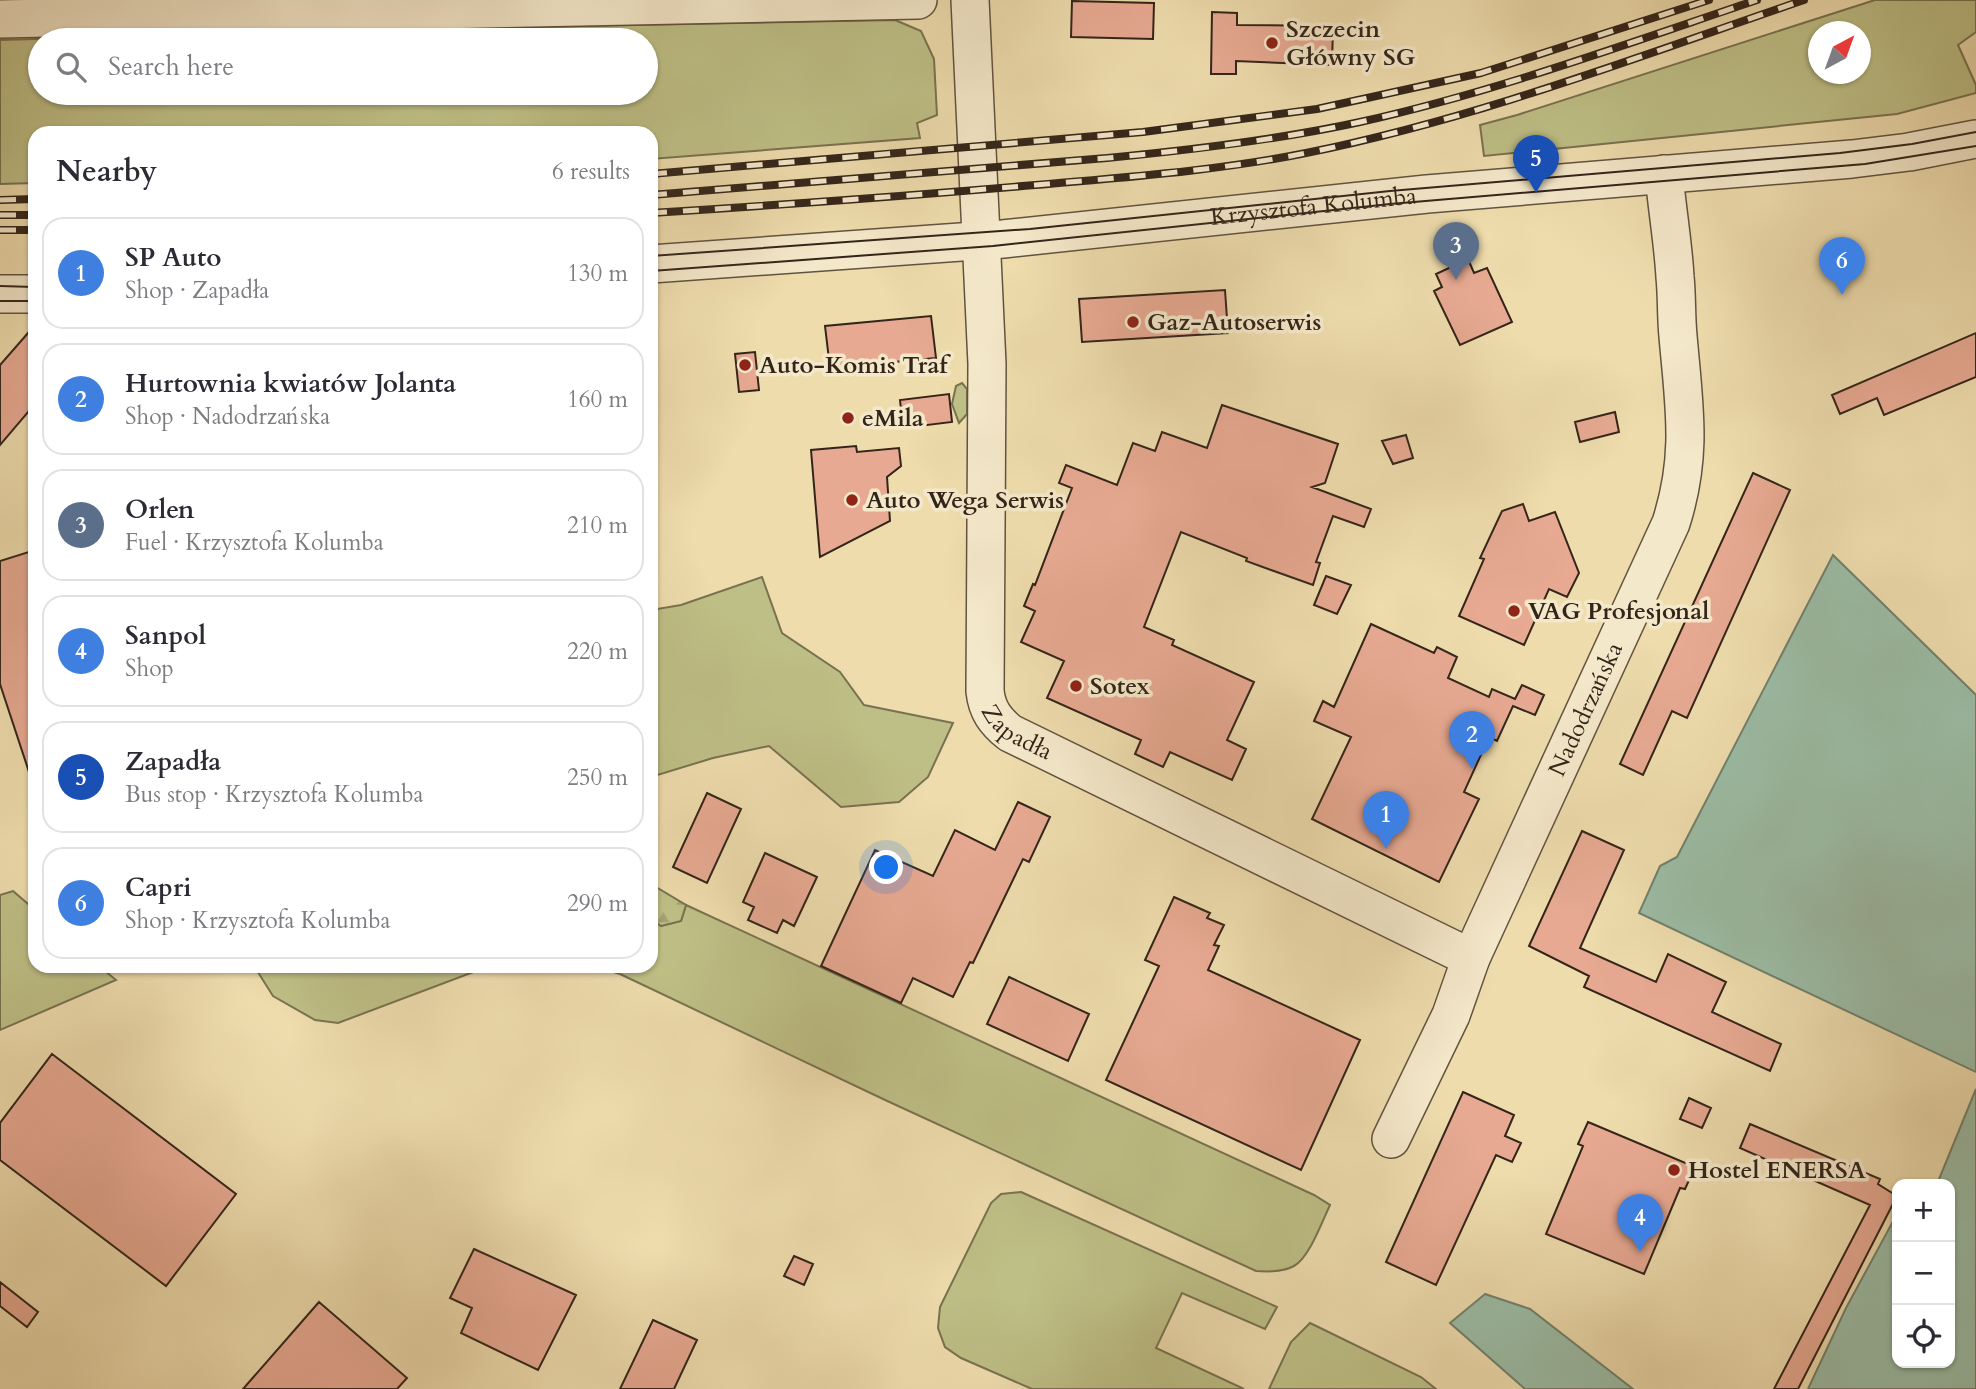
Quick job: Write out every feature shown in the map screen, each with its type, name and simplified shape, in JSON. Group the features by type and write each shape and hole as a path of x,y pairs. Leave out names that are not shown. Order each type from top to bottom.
{"street":[{"path":"0,19 918,0"},
{"name":"Zapadła","path":"970,0 987,364 985,691 986,702 992,715 1010,733 1471,958"},
{"name":"Krzysztofa Kolumba","path":"658,263 982,240 1378,199 1885,155 1976,139"},
{"name":"Nadodrzańska","path":"1391,1139 1451,1015 1471,958 1671,523 1678,500 1683,477 1686,430 1675,275 1664,174"},
{"path":"0,294 28,294"}],"green space":[{"path":"1875,0 1976,0 1976,32 1958,45 1976,85 1976,93 1897,114 1484,156 1480,125 1808,22 1808,84 1871,84 1871,21 1810,21"},
{"path":"895,20 921,31 934,59 937,115 917,123 920,138 658,158 658,126 28,126 28,183 0,184 0,40 28,39 28,105 658,105 658,28 477,28"},
{"path":"962,383 967,389 967,414 959,423 952,404 956,386"},
{"path":"762,577 782,633 840,672 864,705 953,723 928,777 899,802 841,807 769,746 713,758 658,775 658,609 681,605"},
{"path":"658,888 686,905 681,921 661,926 658,924"},
{"path":"13,891 28,904 28,973 108,973 116,980 0,1030 0,895"},
{"path":"686,905 1314,1195 1330,1205 1315,1239 1300,1262 1294,1266 1280,1270 1256,1271 617,973 658,973 658,924 661,926 681,921"},
{"path":"258,973 471,973 338,1023 315,1020 273,996"},
{"path":"1021,1192 1277,1307 1265,1329 1182,1293 1156,1348 1244,1389 1032,1389 961,1358 945,1347 938,1328 940,1307 991,1203 1001,1194"},
{"path":"1310,1323 1421,1377 1436,1389 1269,1389 1291,1342"}],"shaded area":[{"path":"1833,555 1976,695 1976,1072 1639,913 1660,866 1677,857"},
{"path":"1976,1089 1976,1389 1808,1389 1846,1308 1892,1223 1892,1368 1955,1368 1955,1179 1939,1179"},
{"path":"1485,1294 1530,1309 1633,1389 1525,1389 1450,1323"}],"building":[{"path":"1072,1 1154,3 1153,39 1071,37"},
{"name":"Szczecin Główny SG","path":"1212,12 1237,13 1237,25 1333,26 1332,65 1236,61 1236,74 1211,74"},
{"path":"1468,259 1474,273 1487,268 1512,322 1460,345 1434,291 1442,287 1436,274"},
{"path":"1225,290 1228,333 1082,342 1079,299"},
{"path":"931,316 936,358 830,368 825,326"},
{"path":"28,333 28,412 0,445 0,365"},
{"path":"1976,333 1976,377 1884,415 1877,398 1840,414 1832,395"},
{"path":"755,352 759,390 739,392 735,354"},
{"path":"949,394 952,422 903,428 900,400"},
{"path":"1222,405 1338,444 1325,483 1312,487 1371,509 1364,527 1333,516 1316,562 1320,563 1313,585 1246,561 1247,558 1181,532 1144,627 1174,640 1172,645 1254,682 1227,740 1246,749 1232,780 1170,752 1163,767 1135,754 1141,740 1047,698 1064,661 1021,642 1035,611 1024,606 1033,584 1035,585 1072,488 1059,483 1066,465 1117,485 1133,443 1155,451 1162,432 1207,448"},
{"path":"1615,412 1619,432 1580,442 1575,422"},
{"path":"1406,435 1413,458 1393,464 1382,441"},
{"name":"Auto Wega Serwis","path":"856,446 857,452 899,448 901,466 887,477 890,521 820,557 811,450"},
{"path":"1753,473 1790,490 1687,718 1672,711 1643,775 1620,764"},
{"path":"1523,504 1529,521 1555,512 1579,573 1567,597 1549,589 1524,645 1459,616 1484,559 1480,558 1502,511"},
{"path":"28,552 28,769 0,684 0,561"},
{"path":"1326,576 1351,585 1337,614 1314,605"},
{"path":"1371,624 1434,653 1437,647 1457,657 1448,678 1489,697 1492,689 1515,699 1522,685 1544,695 1535,715 1513,706 1497,741 1489,737 1464,792 1479,799 1439,882 1312,819 1351,737 1314,721 1323,701 1334,707"},
{"path":"707,793 741,809 707,883 673,867"},
{"path":"1018,802 1050,817 1029,862 1023,859 973,963 970,962 953,997 913,978 901,1003 821,966 875,850 933,876 955,830 995,850"},
{"path":"1582,831 1624,850 1580,948 1656,982 1668,954 1726,982 1712,1012 1781,1044 1770,1071 1584,987 1589,976 1529,946"},
{"path":"765,853 817,877 794,926 783,920 777,933 748,920 754,907 743,902"},
{"path":"1174,897 1210,913 1207,918 1224,925 1214,945 1219,946 1208,970 1360,1040 1301,1170 1106,1080 1159,966 1145,960"},
{"path":"1009,977 1089,1014 1068,1061 987,1024"},
{"path":"52,1054 236,1194 166,1286 0,1160 0,1123"},
{"path":"1463,1092 1514,1115 1505,1136 1521,1143 1512,1162 1496,1155 1436,1285 1386,1262"},
{"path":"1689,1098 1711,1108 1702,1128 1680,1119"},
{"path":"1588,1122 1695,1167 1685,1189 1680,1188 1644,1274 1546,1234 1583,1146 1578,1144"},
{"path":"1750,1124 1880,1179 1878,1184 1892,1193 1892,1206 1798,1389 1774,1389 1870,1205 1740,1148"},
{"path":"474,1249 576,1295 538,1370 461,1333 472,1308 450,1298"},
{"path":"794,1256 813,1264 804,1285 784,1276"},
{"path":"0,1282 38,1312 27,1327 0,1306"},
{"path":"319,1302 407,1378 397,1389 243,1389"},
{"path":"653,1320 697,1340 674,1389 620,1389"}],"tram line":[{"path":"658,256 1030,229 1390,191 1840,153 1976,132"},
{"path":"658,270 993,246 1390,204 1865,164 1976,146"},
{"path":"0,286 28,287"},
{"path":"0,301 28,301"}],"railway":[{"path":"658,173 1143,132 1317,109 1481,73 1709,0"},
{"path":"658,194 1107,158 1203,148 1297,134 1360,122 1461,96 1757,0"},
{"path":"658,213 1103,179 1205,169 1306,153 1432,123 1557,85 1804,0"},
{"path":"0,200 28,199"},
{"path":"0,215 28,215"},
{"path":"0,230 28,230"}],"place":[{"name":"Szczecin Główny SG","path":"1272,43"},
{"name":"Zapadła","path":"1536,193"},
{"name":"Orlen","path":"1456,280"},
{"name":"Capri","path":"1842,295"},
{"name":"Gaz-Autoserwis","path":"1133,322"},
{"name":"Auto-Komis Traf","path":"745,365"},
{"name":"eMila","path":"848,418"},
{"name":"Auto Wega Serwis","path":"852,500"},
{"name":"VAG Profesjonal","path":"1514,611"},
{"name":"Sotex","path":"1076,686"},
{"name":"Hurtownia kwiatów Jolanta","path":"1472,769"},
{"name":"SP Auto","path":"1386,849"},
{"name":"Hostel ENERSA","path":"1674,1170"},
{"name":"Sanpol","path":"1640,1252"}]}
